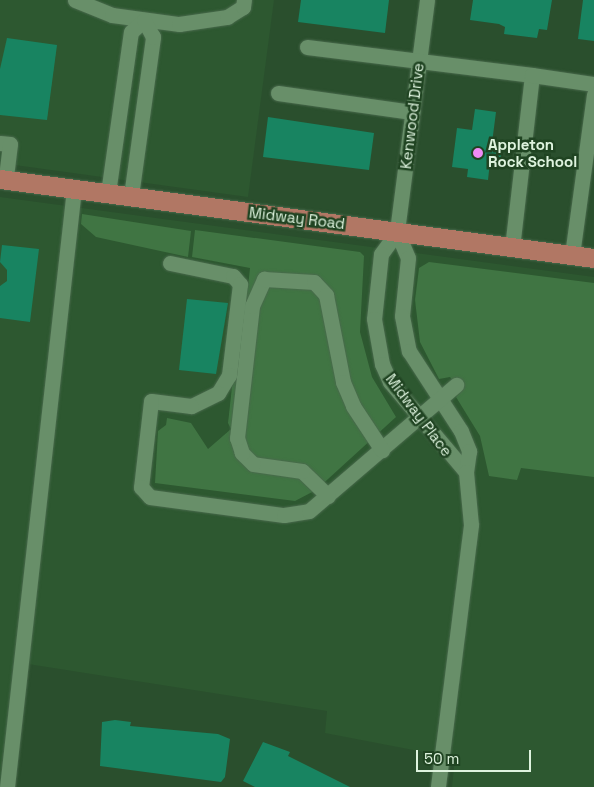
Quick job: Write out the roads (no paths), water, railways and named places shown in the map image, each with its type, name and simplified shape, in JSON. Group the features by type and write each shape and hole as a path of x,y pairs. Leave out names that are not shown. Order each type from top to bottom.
{"main road":[{"name":"Midway Road","path":"3,179 594,258"}],"street":[{"path":"75,0 112,15 179,24 226,17 243,8 244,0"},
{"name":"Kenwood Drive","path":"397,232 427,0"},
{"path":"108,193 131,32 144,20"},
{"path":"131,196 153,37 144,20"},
{"path":"307,47 594,84"},
{"path":"512,247 532,75"},
{"path":"278,93 412,112"},
{"path":"572,255 594,94"},
{"path":"0,143 10,144 3,179"},
{"path":"7,787 74,188"},
{"name":"Midway Place","path":"397,232 408,258 403,332 416,366 466,440 466,472 471,525 438,787"},
{"name":"Midway Place","path":"397,232 381,254 374,295 376,342 390,382 466,472"},
{"path":"170,263 238,278 230,366 226,382 207,400 191,406 151,401 142,494 284,515 309,511 421,418 456,385"},
{"path":"328,496 302,471 254,464 242,453 236,438 252,306 264,279 314,282 326,295 343,382 352,406 382,450"}],"place":[{"name":"Appleton Rock School","path":"478,153"}]}
